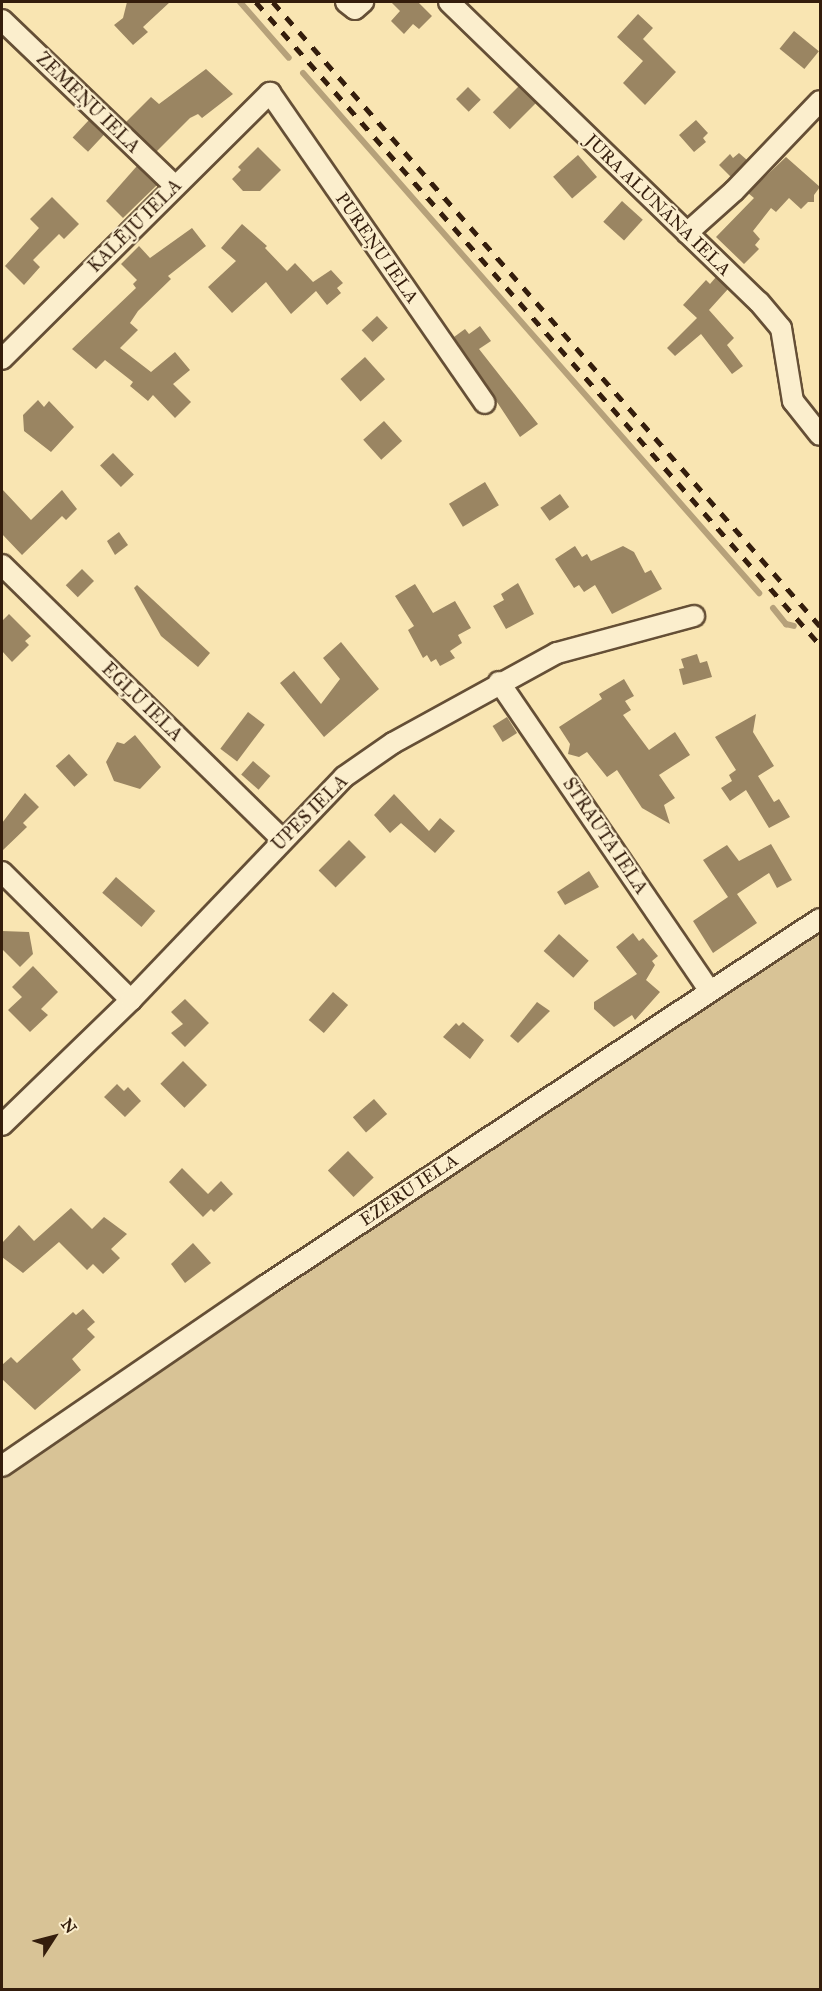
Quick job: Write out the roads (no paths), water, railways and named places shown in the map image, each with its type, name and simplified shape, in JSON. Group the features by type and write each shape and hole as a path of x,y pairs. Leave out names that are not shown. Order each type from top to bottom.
{"street":[{"name":"JURA ALUNĀNA IELA","path":"449,2 759,302 781,328 793,402 820,435"},
{"name":"ZEMEŅU IELA","path":"2,20 176,186"},
{"name":"KALĒJU IELA","path":"2,359 270,93"},
{"name":"PUREŅU IELA","path":"270,93 485,403"},
{"path":"687,233 734,191 820,101"},
{"name":"EGĻU IELA","path":"2,565 282,839"},
{"name":"UPES IELA","path":"2,1125 131,1000 282,839 344,777 393,743 499,682 557,653 694,616"},
{"name":"STRAUTA IELA","path":"499,682 710,991"},
{"path":"2,872 131,1000"},
{"name":"EZERU IELA","path":"2,1466 265,1286 820,919"}],"waterway":[{"path":"240,2 289,58"},
{"path":"303,73 759,593"},
{"path":"773,608 786,624 794,626"}],"railway":[{"path":"256,2 820,645"},
{"path":"273,2 820,626"}]}
